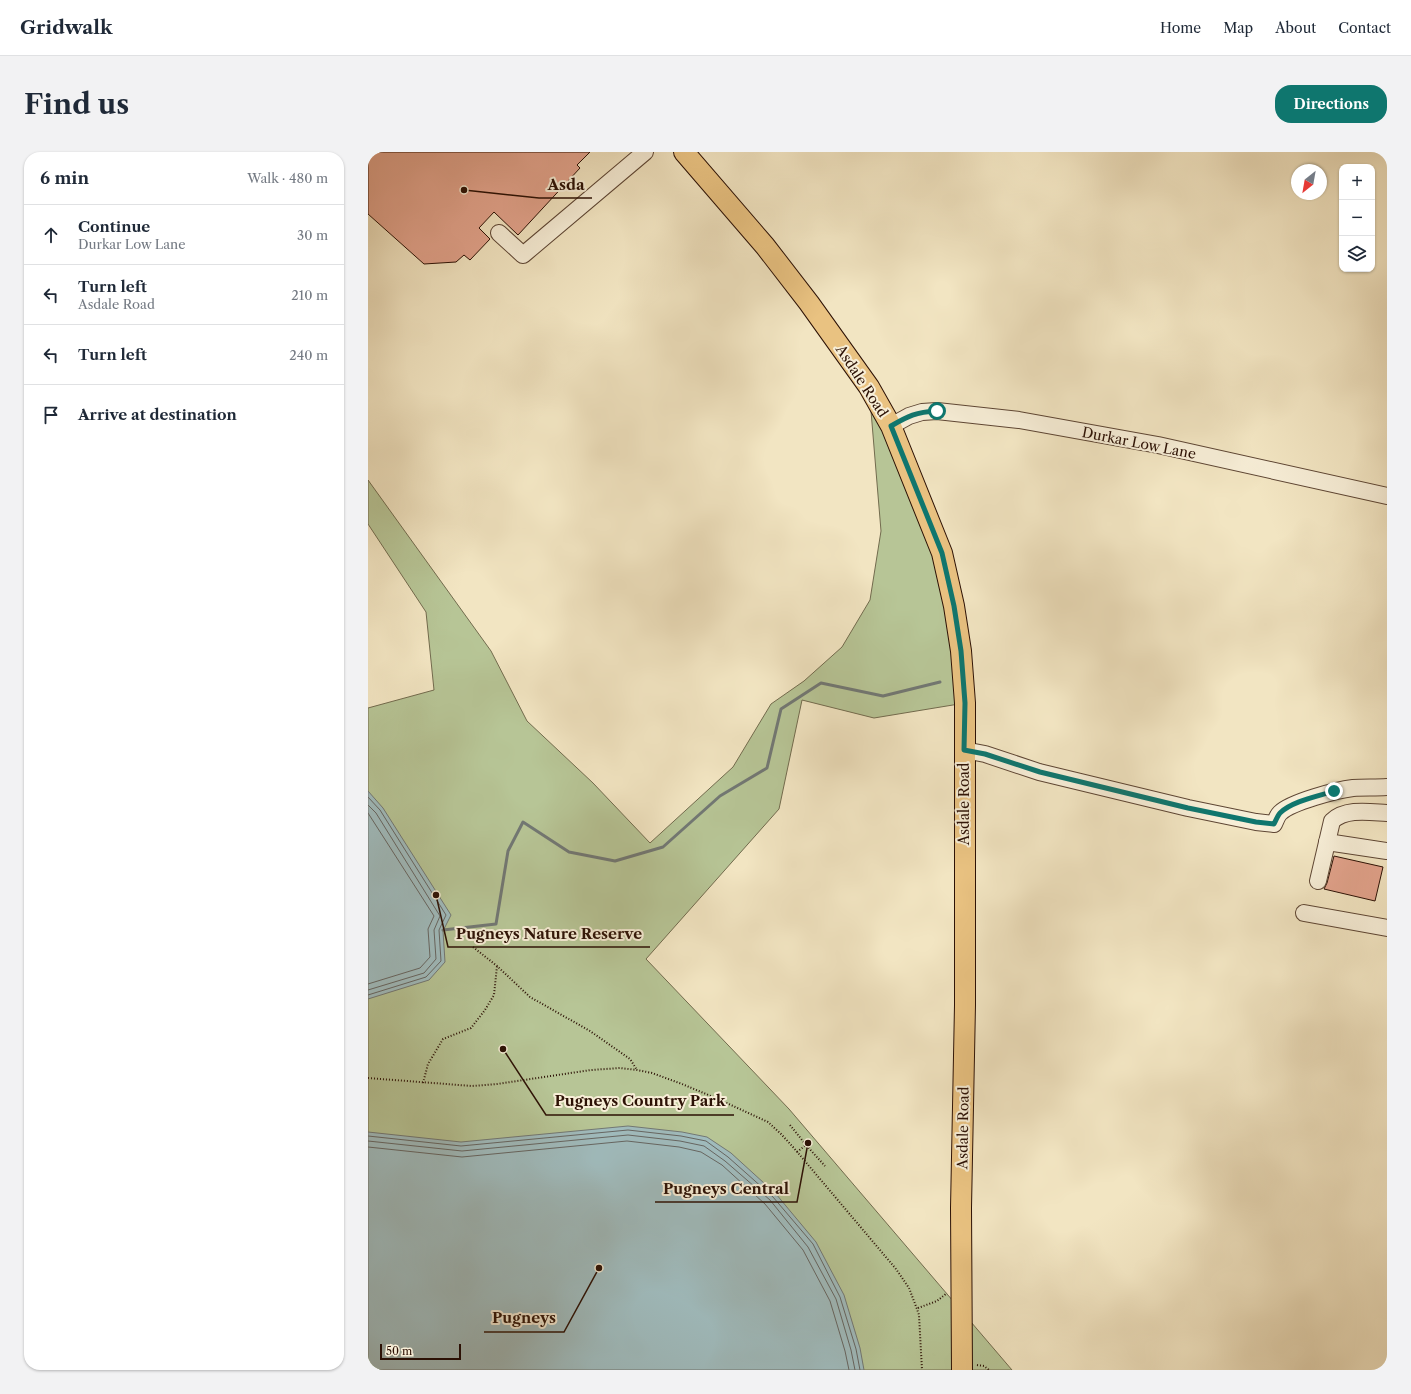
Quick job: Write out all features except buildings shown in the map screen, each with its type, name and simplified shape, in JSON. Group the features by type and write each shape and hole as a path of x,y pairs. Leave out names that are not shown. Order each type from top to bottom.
{"main road":[{"name":"Asdale Road","path":"684,152 765,246 809,303 869,387 891,426 942,553 954,606 961,651 965,703 965,990 961,1208 962,1370"}],"street":[{"path":"499,233 523,255 645,152"},
{"name":"Durkar Low Lane","path":"891,426 909,416 922,412 937,411 1019,420 1158,445 1387,496"},
{"path":"964,750 985,754 1040,772 1166,803 1256,822 1274,824 1280,813 1297,803 1334,791 1353,788 1387,787"},
{"path":"1318,881 1332,821 1338,815 1350,812 1387,813"},
{"path":"1327,842 1387,851"},
{"path":"1304,913 1387,928"}],"path":[{"path":"473,946 530,997 590,1031 630,1059 637,1070"},
{"path":"423,1083 428,1064 443,1039 471,1028 485,1010 494,995 497,966"},
{"path":"368,1078 472,1086 497,1084 591,1070 620,1068 652,1073 718,1099 768,1122 797,1152 896,1269 908,1288 919,1316 922,1370"},
{"path":"790,1125 825,1166"},
{"path":"797,1152 806,1145"},
{"path":"917,1308 937,1301 948,1292"}],"green space":[{"path":"869,387 923,503 965,703 874,718 802,700 779,809 646,959 789,1109 1012,1370 368,1370 368,708 434,690 426,612 368,524 368,480 491,651 527,721 593,783 650,843 733,767 771,704 804,681 842,647 870,600 881,531"}],"water":[{"path":"368,791 383,808 451,915 443,931 445,962 429,980 368,999"},
{"path":"628,1126 682,1132 707,1137 731,1153 776,1194 816,1242 844,1295 860,1348 864,1370 368,1370 368,1132 461,1142"}],"waterway":[{"path":"443,930 496,924 508,851 523,822 569,852 615,861 663,847 720,796 767,768 781,709 821,683 883,696 940,682"}],"place":[{"name":"Asda","path":"464,190"},
{"name":"Pugneys Nature Reserve","path":"436,895"},
{"name":"Pugneys Country Park","path":"503,1049"},
{"name":"Pugneys Central","path":"808,1143"},
{"name":"Pugneys","path":"599,1268"}],"route":[{"path":"937,411 922,412 909,416 891,426 942,553 954,606 961,651 965,703 964,750 985,754 1040,772 1188,808 1256,822 1274,824 1280,813 1287,808 1297,803 1334,791"}]}
